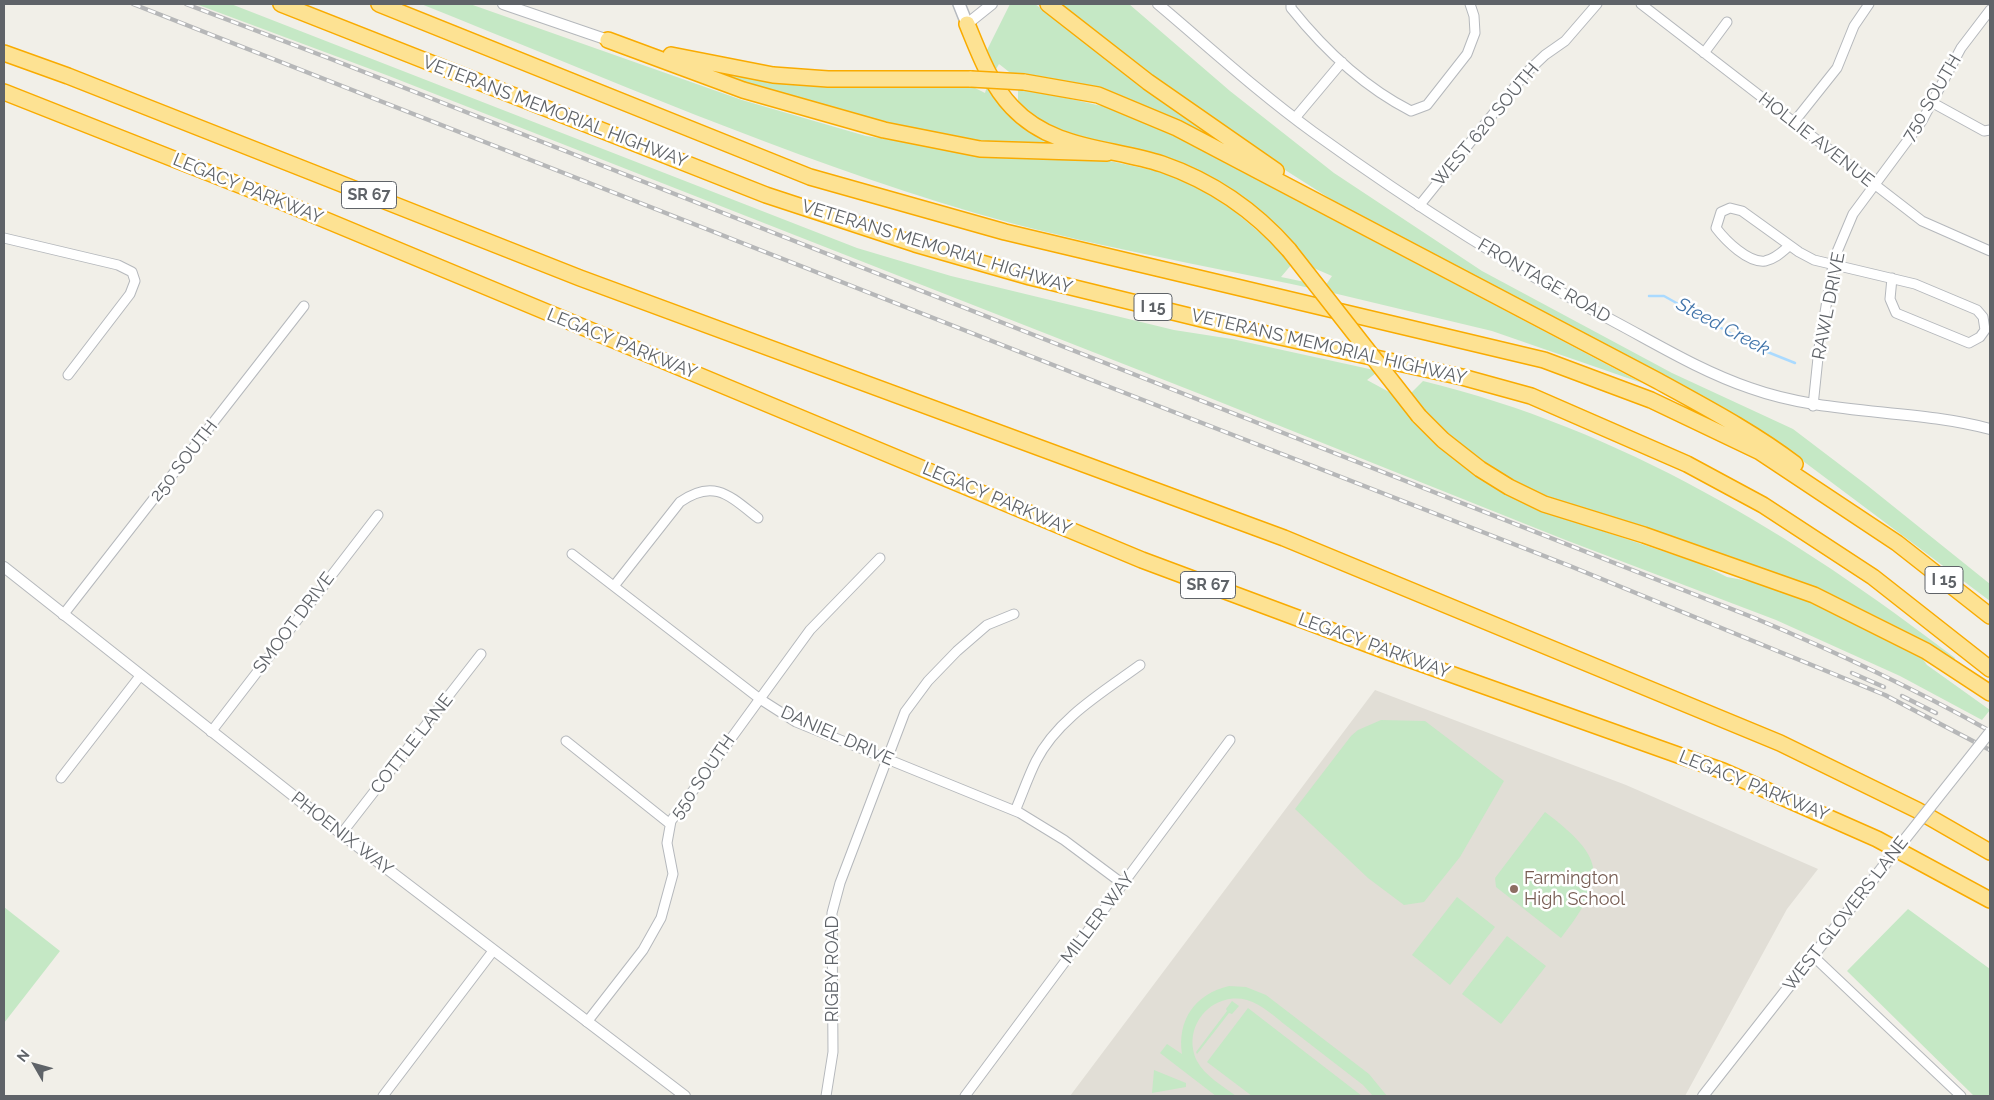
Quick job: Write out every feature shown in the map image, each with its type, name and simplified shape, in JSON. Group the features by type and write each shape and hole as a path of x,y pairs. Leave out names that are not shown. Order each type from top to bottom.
{"highway":[{"name":"VETERANS MEMORIAL HIGHWAY","path":"281,4 766,195 915,244 1039,280 1226,325 1462,377 1531,396 1687,464 1763,504 1873,577 1990,669"},
{"name":"VETERANS MEMORIAL HIGHWAY","path":"379,4 810,177 1034,239 1544,360 1651,400 1760,452 1897,543 1990,616"},
{"path":"1048,4 1148,82 1328,208"},
{"path":"968,24 991,79 1012,108 1031,123 1051,135 1074,144 1161,164 1204,182 1258,218 1289,250 1419,416 1443,440 1480,469 1509,487 1544,504 1644,535 1814,595 1926,651 1990,693"},
{"path":"608,40 718,66 773,75 828,79 971,79 1024,82 1098,95 1177,128 1721,416 1776,450 1897,543"},
{"path":"608,40 743,90 884,130 980,149 1107,153"},
{"path":"4,46 68,76"},
{"path":"4,53 68,76"},
{"name":"SR 67","path":"68,76 580,278 1284,538 1780,743 1917,810 1990,852"},
{"name":"LEGACY PARKWAY","path":"4,92 280,201 1142,560 1386,651 1723,771 1877,839 1990,900"}],"main road":[{"path":"959,4 968,24"}],"street":[{"path":"503,4 608,40"},
{"path":"968,24 992,4"},
{"name":"FRONTAGE ROAD","path":"1158,4 1296,118 1419,206 1571,298 1712,373 1750,388 1813,406 1943,421 1990,429"},
{"path":"1291,4 1291,8 1311,33 1342,62 1398,104 1411,111 1427,105 1467,54 1475,33 1474,16 1470,4"},
{"name":"WEST 620 SOUTH","path":"1419,206 1526,73 1545,55 1565,41 1598,4"},
{"name":"HOLLIE AVENUE","path":"1641,4 1922,222 1990,252"},
{"path":"1794,122 1837,68 1854,26 1869,4"},
{"name":"750 SOUTH","path":"1873,185 1922,120 1961,48 1990,10"},
{"path":"1704,53 1727,22"},
{"path":"1296,118 1342,62"},
{"path":"1932,103 1984,131 1990,130"},
{"name":"RAWL DRIVE","path":"1813,406 1819,348 1833,264 1853,214 1873,185"},
{"path":"1789,246 1778,256 1767,261 1759,261 1746,255 1723,237 1716,228 1717,220 1721,212 1730,208 1742,210 1789,246 1814,260 1892,278 1915,284 1977,310 1983,317 1985,330 1980,337 1969,343 1896,313 1890,299 1892,278"},
{"path":"4,240 118,265 132,272 134,281 130,294 68,375"},
{"name":"250 SOUTH","path":"63,615 304,306"},
{"path":"614,586 680,502 694,492 707,490 721,492 758,518"},
{"name":"SMOOT DRIVE","path":"211,732 378,515"},
{"name":"DANIEL DRIVE","path":"572,554 760,699 796,722 1015,811 1064,840 1123,884"},
{"name":"550 SOUTH","path":"587,1022 643,950 661,918 673,874 667,843 670,824 696,784 810,630 880,558"},
{"name":"PHOENIX WAY","path":"4,567 211,732 684,1096"},
{"name":"RIGBY ROAD","path":"826,1096 833,1052 832,913 840,884 905,712 928,681 957,651 988,625 1014,614"},
{"name":"COTTLE LANE","path":"342,833 481,654"},
{"path":"1015,811 1036,760 1055,733 1086,705 1140,665"},
{"path":"61,778 140,676"},
{"name":"WEST GLOVERS LANE","path":"1703,1096 1990,732"},
{"name":"MILLER WAY","path":"966,1096 1230,740"},
{"path":"566,741 670,824"},
{"path":"383,1096 493,950"},
{"path":"1813,956 1961,1096"}],"shaded area":[{"name":"Farmington High School","path":"1375,690 1626,785 1818,869 1787,909 1685,1096 1070,1096"}],"green space":[{"path":"196,4 231,4 857,248 951,276 1174,330 1232,339 1374,370 1376,373 1367,380 1391,393 1540,510 1701,564 1727,577 1759,583 1845,616 1919,654 1927,665 1990,710 1982,720 1900,676 1776,620 1563,539 1200,394 389,76"},
{"path":"421,4 470,4 742,100 866,136 957,150 1105,160 1161,172 1194,185 1233,210 1273,244 1292,264 1281,277 1305,282 1310,288 1058,235 975,213 904,191 765,142"},
{"path":"1010,4 1035,4 1156,95 1243,157 1096,88 1046,77 1013,75 999,64 995,71 986,52"},
{"path":"1054,4 1129,4 1230,91 1334,173 1482,271 1672,373 1793,429 1868,486 1990,584 1990,601 1779,443 1359,217 1249,147 1190,106"},
{"path":"684,65 755,77 826,84 861,86 969,85 985,93 987,86 1008,115 1036,135 1058,145 969,140 883,127"},
{"path":"1018,87 1106,107 1161,129 1642,383 1492,331 1329,292 1325,286 1332,276 1309,266 1268,219 1252,204 1215,180 1187,166 1064,132 1018,108"},
{"path":"1423,381 1496,402 1567,427 1636,457 1703,491 1769,529 1832,570 1955,658 1954,660 1877,617 1840,600 1563,506 1514,484 1456,443 1409,395"},
{"path":"1381,720 1425,721 1504,781 1460,857 1424,902 1404,905 1368,878 1295,809 1351,736 1358,730"},
{"path":"1545,812 1580,843 1589,856 1594,870 1593,884 1587,899 1561,938 1496,887 1495,878"},
{"path":"1457,897 1495,927 1450,985 1412,955"},
{"path":"4,907 60,951 4,1023"},
{"path":"1908,909 1990,969 1990,1096 1974,1096 1847,971"},
{"path":"1507,936 1546,966 1501,1024 1462,994"},
{"path":"1229,986 1246,987 1266,995 1369,1074 1387,1096 1373,1096 1363,1085 1263,1008 1247,1000 1234,999 1222,1001 1212,1006 1203,1014 1193,1036 1193,1048 1200,1066 1236,1096 1216,1096 1160,1053 1167,1044 1182,1054 1182,1030 1191,1010 1207,995"},
{"path":"1232,1001 1239,1006 1232,1014 1229,1013 1197,1054 1196,1052 1227,1011 1226,1009"},
{"path":"1248,1008 1362,1096 1252,1096 1207,1062"},
{"path":"1154,1070 1186,1083 1186,1087 1152,1093"}],"waterway":[{"name":"Steed Creek","path":"1649,296 1664,296 1755,347 1795,363"}],"railway":[{"path":"133,4 1570,566 1885,695 1990,750"},
{"path":"186,4 331,59 1752,617 1873,671 1990,731"},
{"path":"1852,673 1884,687"},
{"path":"1902,696 1936,713"}],"place":[{"name":"Farmington High School","path":"1514,889"}]}
